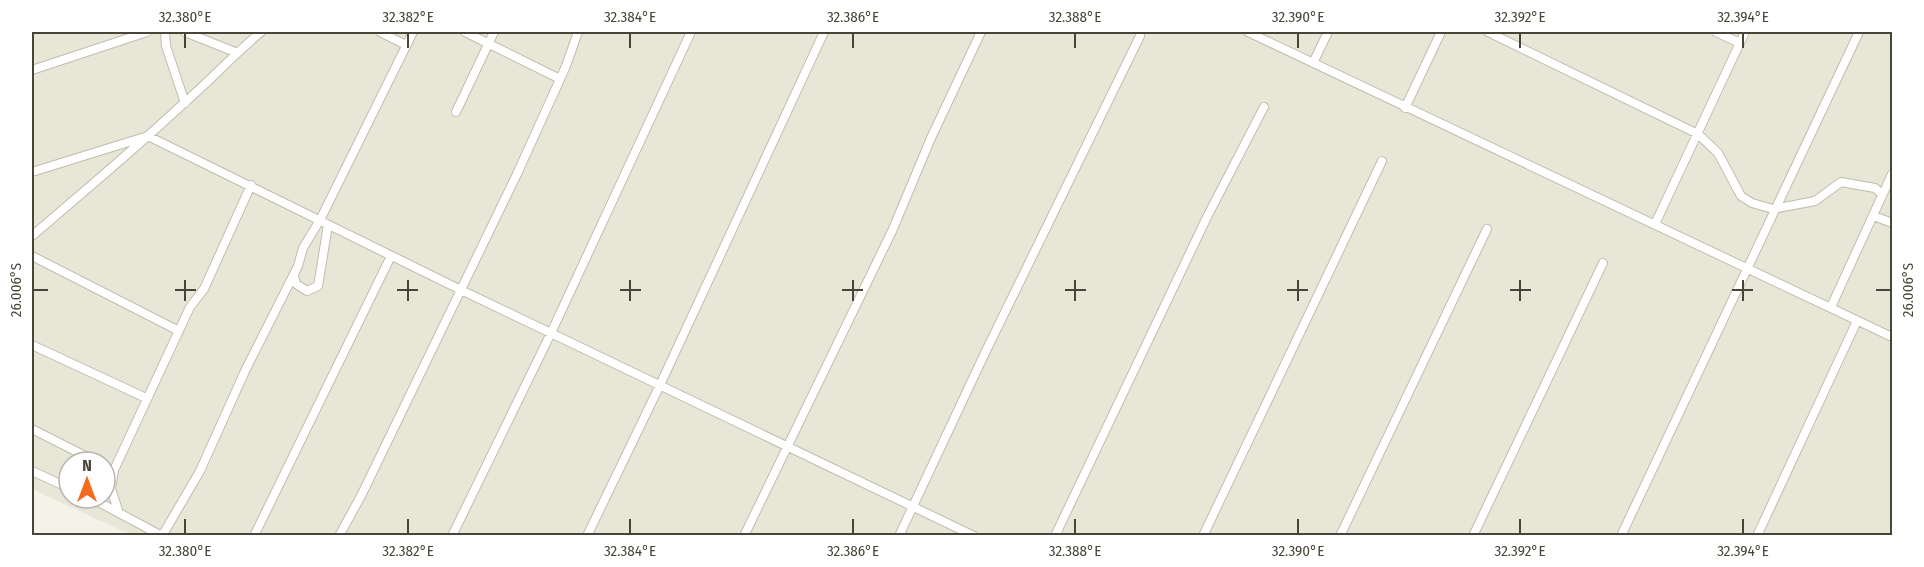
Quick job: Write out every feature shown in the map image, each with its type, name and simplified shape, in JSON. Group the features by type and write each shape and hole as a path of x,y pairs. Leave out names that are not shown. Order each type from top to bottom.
{"street":[{"path":"32,70 147,32"},
{"path":"165,32 166,46 185,102"},
{"path":"185,32 235,52"},
{"path":"32,236 148,136 235,52 261,32"},
{"path":"380,32 406,45"},
{"path":"117,507 118,510 162,536 200,471 244,371 294,276 303,248 320,220 413,32"},
{"path":"465,32 560,79"},
{"path":"456,112 494,32"},
{"path":"339,536 461,290 560,79 578,32"},
{"path":"452,536 551,333 691,32"},
{"path":"587,536 660,386 824,32"},
{"path":"744,536 838,337 893,229 931,138 981,32"},
{"path":"1248,32 1893,337"},
{"path":"1313,63 1328,32"},
{"path":"1405,108 1441,32"},
{"path":"1488,32 1698,134 1718,153 1746,201 1773,209 1820,199 1841,182 1875,188 1882,194"},
{"path":"1716,32 1740,43"},
{"path":"1655,224 1746,32"},
{"path":"1621,536 1773,209 1859,32"},
{"path":"899,536 1140,36"},
{"path":"1055,536 1207,217 1264,107"},
{"path":"32,172 148,136 461,290 974,536"},
{"path":"1203,536 1382,161"},
{"path":"1831,307 1893,174"},
{"path":"117,463 179,331 193,303 204,289 250,185"},
{"path":"1874,216 1893,223"},
{"path":"294,276 296,284 307,291 318,286 328,225"},
{"path":"1340,536 1487,229"},
{"path":"32,256 179,331"},
{"path":"254,536 391,256"},
{"path":"1473,536 1603,263"},
{"path":"1757,536 1857,321"},
{"path":"32,345 146,398"},
{"path":"32,429 73,450"},
{"path":"32,471 57,482"}],"shaded area":[{"path":"32,32 1892,32 1892,535 133,536 77,510 117,510 117,450 57,450 57,501 32,489"}]}
